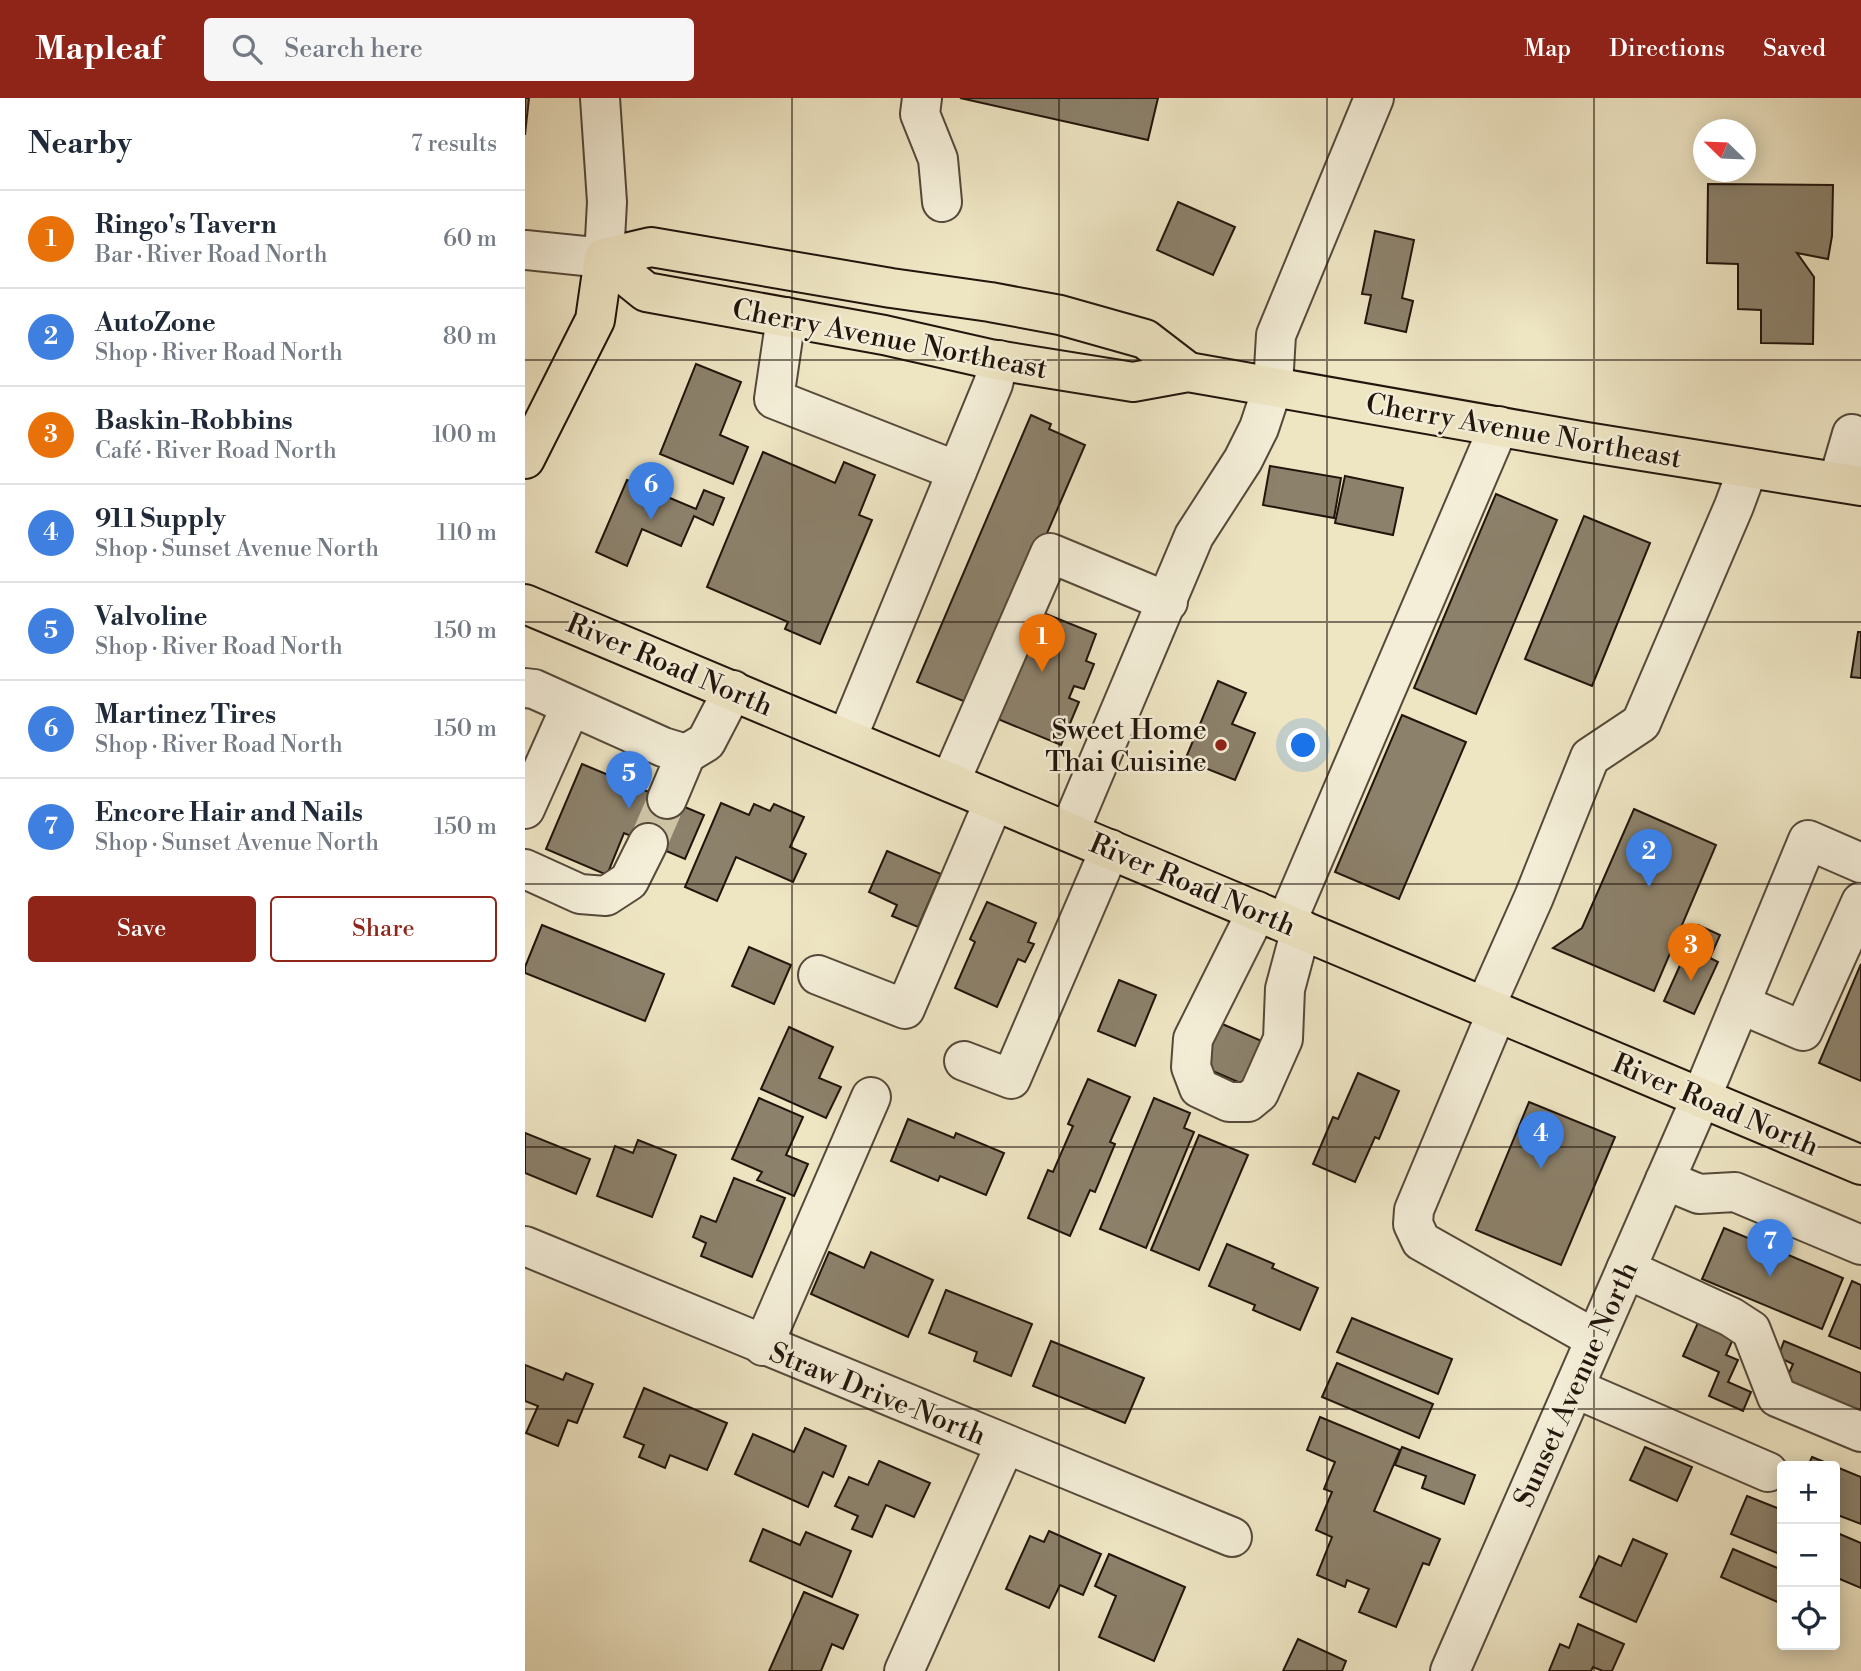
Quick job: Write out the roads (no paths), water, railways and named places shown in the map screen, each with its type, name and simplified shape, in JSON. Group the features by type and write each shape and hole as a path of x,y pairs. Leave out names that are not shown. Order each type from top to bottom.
{"main road":[{"name":"Cherry Avenue Northeast","path":"604,258 652,247 990,302 1060,316 1145,339 1188,372"},
{"name":"Cherry Avenue Northeast","path":"604,258 646,292 884,334 999,360 1133,382 1188,372 1849,484"},
{"path":"525,459 595,320 604,258"},
{"name":"River Road North","path":"525,604 1861,1165"}],"street":[{"path":"600,98 607,202 604,258"},
{"path":"922,98 920,114 938,159 942,202"},
{"path":"1069,832 1194,536 1243,460 1259,428 1273,386 1276,335 1374,98"},
{"name":"Cherry Avenue Northeast","path":"525,250 604,258"},
{"path":"786,317 774,399 957,471"},
{"path":"847,738 993,384 999,360"},
{"path":"1281,921 1499,426"},
{"path":"1849,484 1852,434"},
{"path":"1595,1339 1421,1241 1413,1224 1414,1210 1590,757 1641,723 1748,468"},
{"path":"950,782 1050,553 1168,602"},
{"path":"525,688 534,689 663,747 686,754"},
{"path":"667,799 686,754 706,742 733,690"},
{"path":"525,808 571,706"},
{"path":"818,975 905,1009 994,801"},
{"name":"Sunset Avenue North","path":"1450,1671 1701,1098 1808,840 1861,863"},
{"path":"525,869 580,894 605,896 629,881 648,843"},
{"path":"964,1060 1011,1079 1110,849"},
{"path":"1740,1004 1803,1031 1861,902"},
{"path":"764,1346 871,1097"},
{"path":"1665,1180 1699,1195 1735,1192 1861,1245"},
{"name":"Straw Drive North","path":"525,1246 1232,1538"},
{"path":"1626,1269 1741,1323 1751,1330 1777,1397 1861,1432"},
{"path":"1574,1388 1768,1472"},
{"path":"904,1671 1005,1446"}],"tunnel":[{"path":"648,843 667,799"}],"place":[{"name":"Martinez Tires","path":"651,520"},
{"name":"Ringo's Tavern","path":"1042,672"},
{"name":"Sweet Home Thai Cuisine","path":"1221,745"},
{"name":"Valvoline","path":"629,809"},
{"name":"AutoZone","path":"1649,887"},
{"name":"Baskin-Robbins","path":"1691,981"},
{"name":"911 Supply","path":"1541,1169"},
{"name":"Encore Hair and Nails","path":"1770,1277"}]}
